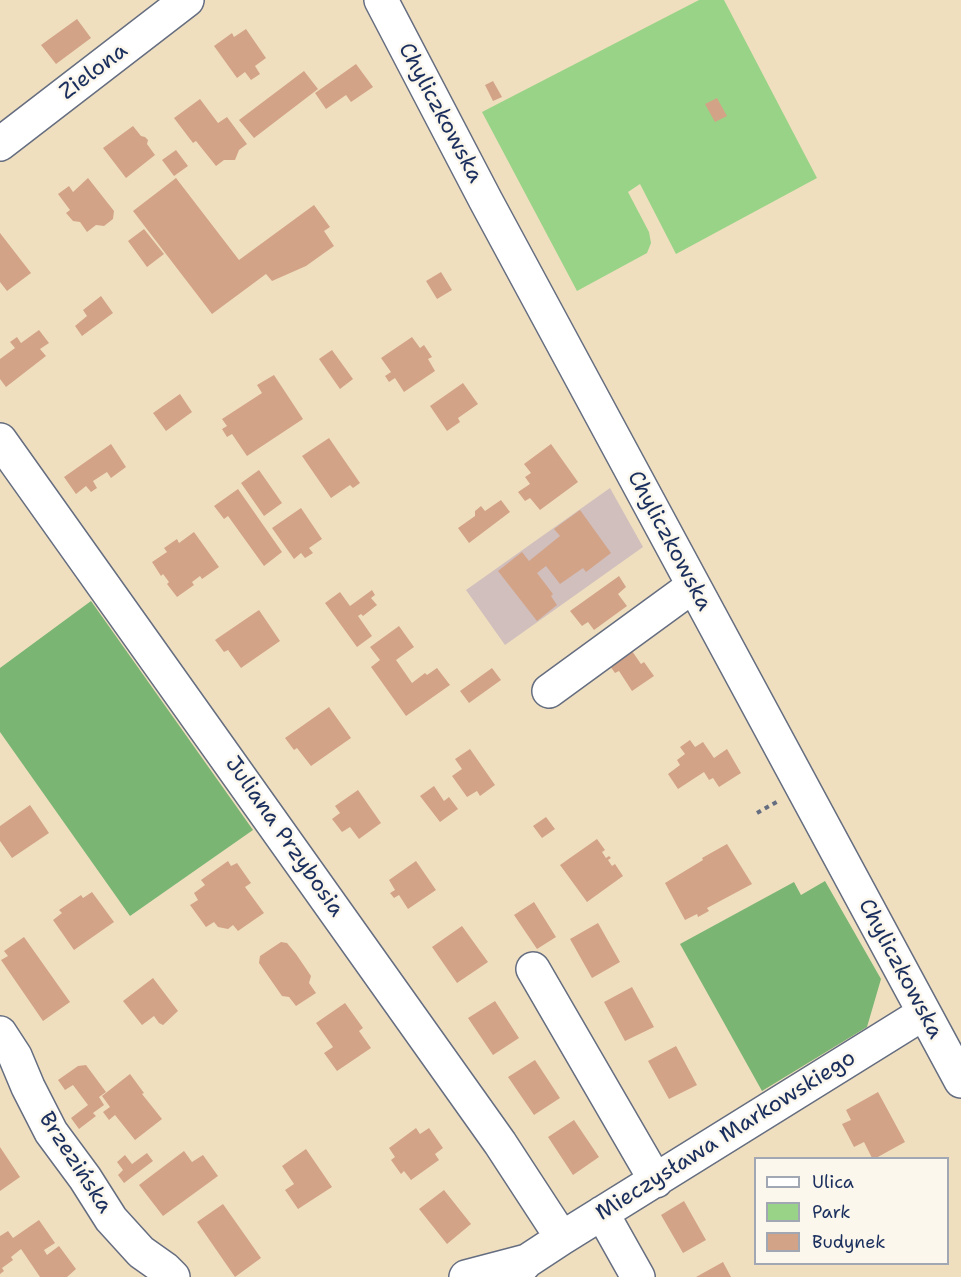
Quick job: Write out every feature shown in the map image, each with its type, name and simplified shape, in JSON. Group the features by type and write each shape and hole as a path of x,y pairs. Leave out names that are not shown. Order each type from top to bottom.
{"street":[{"name":"Zielona","path":"0,144 187,0"},
{"name":"Chyliczkowska","path":"381,0 486,201 961,1081"},
{"name":"Juliana Przybosia","path":"0,440 501,1143 562,1238"},
{"path":"549,691 693,585"},
{"path":"533,969 657,1181"},
{"name":"Mieczysława Markowskiego","path":"466,1277 520,1269 562,1238 657,1181 924,1012"},
{"name":"Brzezińska","path":"0,1033 15,1056 51,1132 85,1178 111,1219 141,1252 173,1277"},
{"path":"602,1213 638,1277"}],"path":[{"path":"757,813 789,796"}],"shaded area":[{"path":"610,488 643,547 505,645 466,590"}],"green space":[{"path":"699,0 724,0 817,178 676,254 640,184 628,192 649,232 651,243 647,253 577,291 482,112"},
{"path":"91,601 253,830 130,916 0,732 0,668"},
{"path":"825,881 881,979 867,1027 762,1091 680,944 794,882 801,895"}],"building":[{"path":"77,19 91,38 56,64 41,45"},
{"path":"246,29 266,58 255,66 260,74 251,80 245,72 237,78 214,46 232,33 234,37"},
{"path":"356,64 373,87 351,102 346,95 326,109 315,93"},
{"path":"304,71 318,89 254,138 239,120"},
{"path":"493,81 502,97 493,101 485,85"},
{"path":"717,98 727,116 715,122 705,104"},
{"path":"200,99 218,123 227,117 247,144 239,150 235,160 224,160 216,166 196,141 193,143 174,118"},
{"path":"133,126 141,136 148,140 147,144 155,155 126,178 103,148"},
{"path":"176,150 188,166 174,176 162,160"},
{"path":"88,178 114,211 113,219 104,226 96,225 87,232 80,222 73,221 66,213 70,210 58,194 69,186 73,192"},
{"path":"176,178 239,260 314,205 330,227 324,231 334,246 306,266 272,281 266,274 212,314 133,211"},
{"path":"144,229 164,254 147,267 128,241"},
{"path":"0,233 31,273 7,291 0,282"},
{"path":"441,272 452,290 437,299 426,281"},
{"path":"101,296 113,313 82,336 75,326 87,316 83,310"},
{"path":"39,330 49,343 40,349 46,356 6,387 0,379 0,359 15,348 10,342 17,337 21,343"},
{"path":"412,337 420,348 424,345 432,357 428,359 435,371 404,392 395,378 389,382 385,376 391,372 381,358"},
{"path":"332,350 353,379 340,389 319,359"},
{"path":"274,375 303,419 247,456 232,434 227,437 222,429 227,426 222,419 262,393 257,385"},
{"path":"463,383 478,404 458,418 460,422 447,431 430,406"},
{"path":"180,394 192,412 166,431 153,413"},
{"path":"329,438 360,483 353,488 350,485 331,498 302,456"},
{"path":"111,444 126,467 111,478 107,472 93,481 97,488 91,492 86,486 76,494 64,477"},
{"path":"551,444 578,482 540,510 530,498 525,501 518,492 530,484 525,477 531,473 524,464"},
{"path":"259,470 282,503 264,516 241,483"},
{"path":"238,489 282,552 264,566 228,516 224,519 214,506"},
{"path":"501,500 510,512 469,543 458,528 475,516 475,511 481,506 485,511"},
{"path":"301,508 322,539 309,548 313,553 305,558 301,553 294,559 272,528"},
{"path":"580,510 611,553 586,572 583,568 560,584 546,566 537,573 553,594 551,596 557,605 537,621 498,571 522,552 529,561 560,536 554,529"},
{"path":"194,532 219,567 202,579 200,576 192,582 194,585 177,597 167,584 169,582 163,574 161,576 152,562 167,552 164,548 177,539 179,543"},
{"path":"619,576 626,587 618,594 627,606 594,630 588,622 582,626 570,611"},
{"path":"372,590 375,595 371,598 377,605 363,616 361,614 358,616 372,636 357,647 325,603 340,592 350,606"},
{"path":"259,610 280,641 241,668 228,650 224,652 215,640"},
{"path":"399,626 414,647 396,660 412,683 425,673 427,675 437,668 450,685 406,716 371,667 380,660 370,647"},
{"path":"632,651 641,664 644,662 654,676 632,691 619,671 615,673 610,666"},
{"path":"492,668 501,680 469,703 460,691"},
{"path":"329,707 351,738 311,766 297,748 294,750 285,738"},
{"path":"690,740 695,747 703,742 714,758 727,749 741,773 719,787 713,778 709,780 704,772 678,789 668,774 680,765 677,760 685,754 680,747"},
{"path":"470,749 495,785 480,796 477,791 467,797 452,776 462,769 455,759"},
{"path":"434,786 444,801 449,797 458,809 440,822 420,796"},
{"path":"358,790 381,823 359,839 350,827 342,832 332,819 340,813 335,806"},
{"path":"30,805 49,833 12,858 0,841 0,826"},
{"path":"546,817 555,829 542,838 533,826"},
{"path":"597,839 605,850 602,852 606,858 609,856 611,858 608,860 612,866 615,864 623,876 587,902 560,865"},
{"path":"727,844 752,884 707,908 709,911 698,917 697,914 685,920 665,883"},
{"path":"228,861 231,866 237,863 251,883 245,887 264,913 238,931 233,925 228,929 218,927 214,922 206,927 190,905 198,900 194,893 205,885 201,880"},
{"path":"416,861 436,890 408,909 399,895 394,898 390,893 395,890 389,880"},
{"path":"92,892 114,922 74,950 53,920 62,913 59,910 81,895 83,898"},
{"path":"534,902 556,937 537,949 514,915"},
{"path":"598,923 620,962 592,978 570,939"},
{"path":"462,926 488,962 457,983 432,947"},
{"path":"24,937 70,1002 43,1021 1,960 8,956 4,951"},
{"path":"281,942 287,943 296,954 311,976 309,983 316,993 296,1006 289,997 282,996 259,963 260,956"},
{"path":"153,978 178,1011 163,1025 154,1016 142,1025 123,1001"},
{"path":"632,987 654,1027 625,1041 604,1002"},
{"path":"495,1001 519,1038 493,1055 468,1018"},
{"path":"345,1003 363,1028 359,1031 371,1048 337,1071 324,1053 333,1047 316,1023"},
{"path":"676,1046 697,1085 669,1099 648,1061"},
{"path":"535,1060 560,1098 534,1115 508,1077"},
{"path":"86,1065 106,1092 99,1097 104,1105 93,1113 96,1116 79,1129 71,1118 88,1105 73,1085 65,1090 58,1080 78,1066"},
{"path":"130,1074 144,1093 142,1094 162,1119 135,1140 115,1115 109,1120 103,1112 110,1107 102,1096"},
{"path":"878,1092 905,1142 878,1157 872,1157 864,1142 854,1147 842,1124 851,1120 846,1110"},
{"path":"574,1120 599,1157 573,1175 548,1137"},
{"path":"416,1128 420,1134 429,1128 443,1148 435,1154 439,1160 411,1180 404,1171 401,1174 391,1160 395,1157 389,1148"},
{"path":"0,1147 20,1177 0,1191"},
{"path":"306,1149 332,1187 298,1209 285,1190 294,1184 282,1166"},
{"path":"184,1151 192,1162 203,1155 218,1176 163,1216 139,1185"},
{"path":"147,1153 153,1161 124,1183 118,1175 123,1170 117,1162 125,1155 132,1164"},
{"path":"444,1190 471,1224 447,1244 419,1209"},
{"path":"684,1201 706,1240 683,1253 661,1215"},
{"path":"223,1204 261,1258 235,1277 197,1222"},
{"path":"39,1220 55,1243 44,1250 47,1255 59,1246 76,1269 67,1277 40,1277 21,1249 11,1257 13,1260 2,1268 4,1271 0,1274 0,1236 8,1231 13,1238"},
{"path":"723,1262 731,1277 696,1277"}]}
